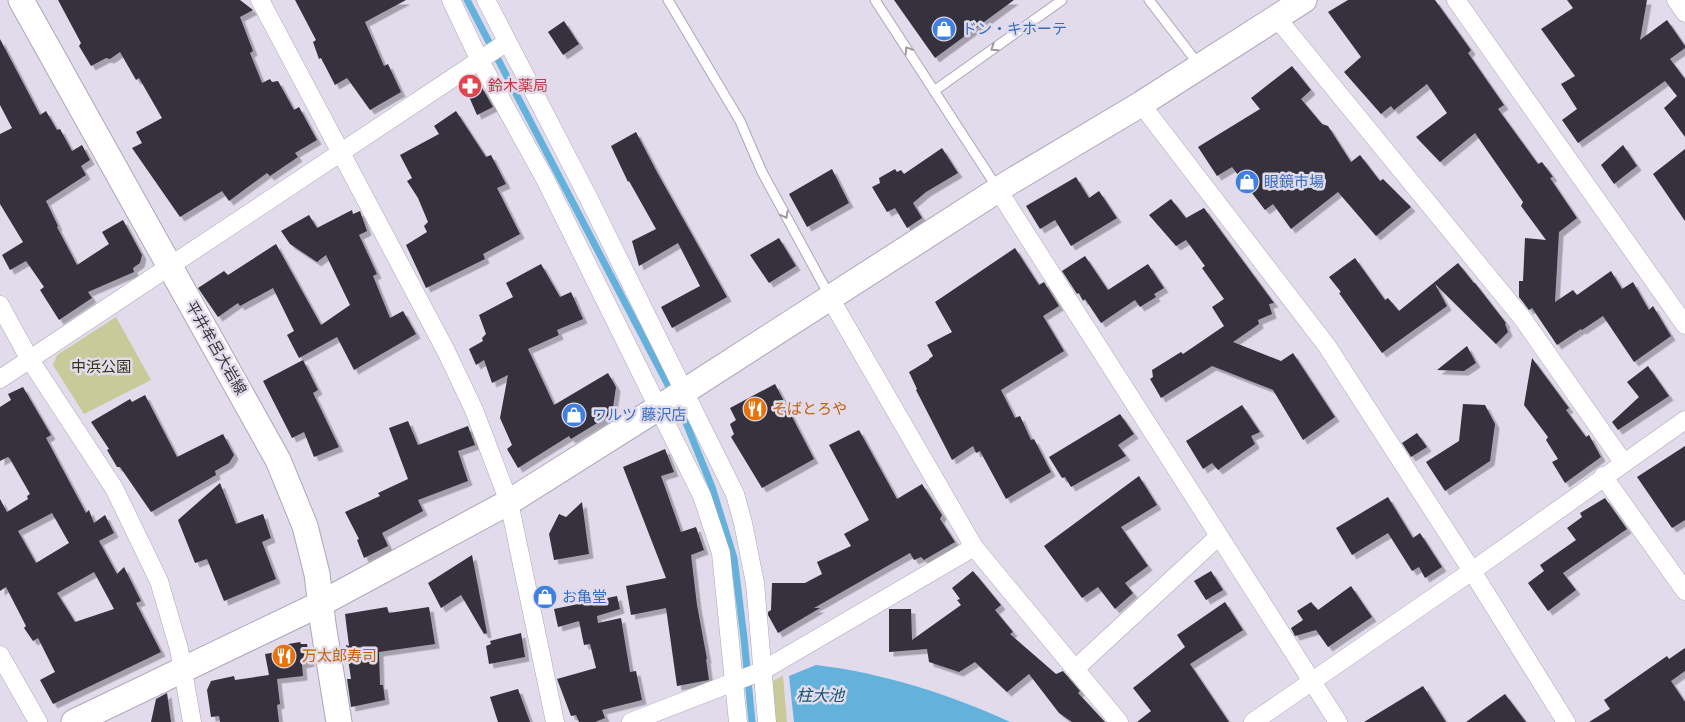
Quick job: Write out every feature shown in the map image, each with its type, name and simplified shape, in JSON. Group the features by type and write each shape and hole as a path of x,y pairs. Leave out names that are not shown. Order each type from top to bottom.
{"street":[{"name":"平井牟呂大岩線","path":"21,0 278,460 305,526 317,574 339,722"},
{"path":"260,0 340,154 446,350 474,410 509,502 555,722"},
{"path":"451,0 480,61 545,178 702,496 721,553 738,722"},
{"path":"486,0 588,198 735,494 743,523 755,584 767,722"},
{"path":"74,722 320,604 509,502 998,190 1141,104 1304,0"},
{"path":"1456,0 1685,325"},
{"path":"1676,0 1685,13"},
{"path":"1276,17 1523,320 1623,462"},
{"path":"0,379 506,42"},
{"path":"1141,104 1327,346 1472,571 1566,722"},
{"path":"998,190 1338,722"},
{"path":"830,298 974,547 1119,722"},
{"path":"0,305 30,360 114,488 159,581 184,670 192,722"},
{"path":"1252,722 1472,571 1603,476 1685,420"},
{"path":"1603,476 1685,591"},
{"path":"1075,668 1219,536"},
{"path":"632,722 762,671 974,547"},
{"path":"0,655 38,722"}],"lane":[{"path":"668,0 740,120 762,172 830,298"},
{"path":"875,0 998,190"},
{"path":"934,91 1062,0"},
{"path":"1149,0 1200,66"}],"green space":[{"name":"中浜公園","path":"116,317 151,380 84,414 53,365 57,355"},
{"path":"783,676 787,722 774,722 770,682"}],"water":[{"name":"柱大池","path":"816,665 866,673 915,686 963,702 1010,722 794,722 789,676"}],"building":[{"path":"58,0 240,0 253,10 240,17 253,51 250,53 262,83 270,79 272,82 278,81 294,110 299,107 317,140 295,153 298,157 270,176 267,173 229,201 222,191 180,217 132,148 142,143 136,132 162,118 139,78 136,80 120,52 110,59 106,58 91,66 79,46 81,43"},
{"path":"295,0 406,0 365,22 384,66 388,64 401,92 370,110 347,78 335,85 321,58 319,59 313,42 316,40"},
{"name":"ドン・キホーテ","path":"894,0 1014,0 935,58"},
{"path":"1348,0 1435,0 1471,50 1468,53 1504,105 1498,109 1538,164 1542,162 1553,177 1550,178 1577,218 1559,232 1555,302 1573,290 1577,295 1611,271 1622,289 1633,282 1649,310 1653,306 1671,336 1634,362 1603,316 1557,345 1532,308 1529,310 1519,297 1519,281 1523,281 1525,238 1546,240 1521,206 1523,202 1475,133 1440,162 1416,137 1447,113 1427,84 1394,110 1391,106 1381,114 1344,72 1361,57 1328,12"},
{"path":"1567,0 1647,0 1640,40 1667,20 1685,46 1685,48 1670,59 1685,79 1685,137 1664,108 1677,96 1665,81 1578,143 1562,120 1577,109 1561,84 1575,76 1541,29 1573,8"},
{"path":"564,21 579,44 563,55 548,32"},
{"path":"0,39 40,115 46,111 57,130 60,129 72,151 82,145 90,160 81,166 86,175 46,201 77,265 109,244 102,232 123,220 142,255 140,263 133,268 134,272 88,292 92,298 59,320 40,290 44,287 26,261 10,270 2,255 23,242 0,204 0,134 12,128 0,105"},
{"path":"1292,66 1311,90 1301,99 1322,124 1328,126 1351,162 1360,155 1380,181 1383,179 1411,207 1376,236 1338,192 1291,229 1273,204 1265,210 1232,167 1217,176 1198,147 1260,109 1251,98"},
{"path":"481,86 493,107 477,115 467,92"},
{"path":"456,111 486,157 491,155 506,184 497,188 520,234 483,254 485,259 426,288 406,245 427,232 424,226 428,222 418,198 407,181 412,178 400,155 439,134 434,126"},
{"path":"636,132 727,297 672,328 661,307 700,286 678,243 639,266 632,241 656,229 628,182 611,146"},
{"path":"1623,145 1637,166 1614,184 1601,165"},
{"path":"942,148 958,173 926,192 913,203 922,218 907,228 895,208 887,212 872,187 880,183 879,178 895,169 897,172 901,170 904,174"},
{"path":"1685,149 1685,221 1653,174"},
{"path":"832,169 849,203 807,227 789,194"},
{"path":"1076,177 1089,198 1099,191 1117,218 1071,246 1055,220 1040,229 1026,206"},
{"path":"1171,199 1186,218 1204,208 1274,303 1269,304 1272,314 1258,320 1259,324 1233,342 1281,361 1293,353 1335,417 1303,440 1273,390 1212,366 1161,398 1150,379 1153,377 1152,370 1181,352 1183,354 1224,326 1212,307 1224,299 1202,268 1205,266 1186,240 1176,246 1149,215"},
{"path":"352,210 353,214 360,211 367,231 359,235 377,274 373,276 390,318 403,311 416,334 354,370 337,337 299,358 287,335 294,331 273,288 240,306 238,303 218,317 198,288 224,271 228,275 276,244 321,325 350,305 326,255 317,262 290,244 281,231 309,215 317,228"},
{"path":"779,238 796,266 769,283 750,255"},
{"path":"1015,248 1039,285 1044,282 1059,306 1043,316 1064,351 1001,390 1015,418 1020,416 1031,440 1034,439 1051,472 1006,499 980,451 976,453 973,446 952,460 916,390 909,372 933,356 927,345 952,332 935,302"},
{"path":"1085,256 1108,290 1148,264 1164,288 1154,294 1156,297 1140,307 1135,300 1101,323 1085,299 1083,301 1079,293 1077,294 1062,271"},
{"path":"1355,258 1385,300 1388,298 1399,311 1458,263 1506,323 1508,332 1496,344 1435,284 1447,306 1382,353 1329,277"},
{"path":"541,264 560,297 571,292 583,319 557,330 559,335 528,349 554,405 608,373 616,387 612,414 571,439 569,436 518,468 507,449 512,445 500,418 508,375 492,383 484,360 476,365 469,349 483,341 482,338 486,334 479,315 513,297 506,283"},
{"path":"1467,346 1476,363 1464,371 1437,370"},
{"path":"1532,358 1569,408 1566,410 1586,437 1589,435 1601,457 1565,483 1552,462 1558,459 1546,440 1548,437 1524,405"},
{"path":"303,360 318,390 313,393 339,447 314,457 304,432 292,438 263,381"},
{"path":"1648,366 1669,396 1618,430 1612,422 1639,397 1627,382"},
{"path":"775,384 814,459 762,488 731,437 734,434 730,424 736,420 730,408"},
{"path":"23,387 51,435 46,438 86,513 89,510 94,523 105,515 114,533 99,541 117,574 124,567 141,601 136,603 161,652 53,704 40,680 55,672 38,638 33,641 24,628 26,626 6,587 0,591 0,499 7,512 28,499 27,496 30,494 10,459 8,457 0,461 0,407 11,400 8,394","holes":["52,513 69,543 36,563 18,531","94,572 114,609 75,622 57,593"]},
{"path":"145,395 177,457 223,434 234,455 229,463 215,471 216,475 151,512 120,467 117,467 107,450 109,449 91,422 130,399 132,402"},
{"path":"1463,404 1485,405 1495,424 1490,461 1445,491 1426,462 1459,441"},
{"path":"1242,405 1260,432 1251,436 1255,444 1218,470 1212,463 1203,469 1186,441"},
{"path":"1120,414 1134,434 1118,445 1126,456 1071,487 1065,477 1062,478 1049,457"},
{"path":"408,421 418,445 468,426 475,445 458,451 468,481 418,500 423,511 382,533 388,546 364,558 357,540 359,539 345,512 380,496 378,493 408,479 389,428"},
{"path":"859,430 897,499 922,484 942,515 940,519 955,542 924,560 921,557 914,560 910,553 814,608 820,608 778,633 768,615 768,612 771,610 772,583 805,583 822,574 817,562 851,546 844,534 869,520 829,445"},
{"path":"1417,433 1427,447 1411,457 1402,443"},
{"path":"1685,446 1685,520 1672,528 1637,477"},
{"path":"665,449 674,472 661,476 681,532 696,527 704,550 691,555 709,680 677,686 666,608 631,615 626,586 666,578 623,467"},
{"path":"1139,476 1157,505 1121,527 1148,566 1125,583 1133,593 1115,609 1098,587 1082,598 1044,546"},
{"path":"220,483 236,524 263,514 271,538 262,542 276,579 224,601 207,559 195,563 178,520"},
{"path":"1388,497 1413,538 1420,533 1442,567 1425,578 1419,567 1412,571 1388,533 1352,555 1336,528"},
{"path":"1605,498 1627,529 1563,573 1576,590 1548,611 1528,583 1544,571 1540,565 1576,540 1567,528 1582,517 1580,513"},
{"path":"582,502 589,554 554,560 549,534 559,514 566,517"},
{"path":"472,555 487,633 484,634 461,595 441,608 428,583"},
{"path":"973,571 1001,605 995,610 1013,632 1010,634 1056,674 1063,671 1080,691 1078,693 1105,722 1072,722 1059,713 1029,674 1007,692 975,662 959,672 929,662 927,649 889,652 889,609 911,609 912,640 961,605 957,600 960,599 952,588"},
{"path":"1211,571 1223,590 1206,600 1194,581"},
{"path":"1351,586 1372,617 1328,647 1316,630 1295,636 1291,628 1303,620 1297,611 1311,602 1318,610"},
{"path":"617,596 620,609 597,616 598,623 621,618 630,672 636,671 642,700 602,710 605,718 595,722 579,722 576,715 571,716 557,679 596,668 590,644 584,645 579,621 558,627 554,609"},
{"path":"1225,602 1243,630 1190,664 1229,722 1137,722 1151,711 1133,688 1185,647 1177,635"},
{"path":"387,607 389,613 429,607 435,644 379,652 380,685 383,685 385,700 351,707 347,679 351,679 346,645 349,646 345,614"},
{"path":"521,633 525,657 489,664 486,646 491,644 490,641"},
{"path":"300,642 301,644 307,644 310,662 302,664 303,676 277,679 280,704 277,705 279,722 220,722 219,716 211,717 207,690 211,681 234,676 235,680 269,675 265,654 283,651 283,645"},
{"path":"1685,648 1685,671 1671,681 1685,702 1685,722 1589,722 1610,709 1604,700 1667,656 1669,659"},
{"path":"1423,686 1446,722 1364,722"},
{"path":"518,689 530,722 498,722 490,697"},
{"path":"167,693 171,722 151,722 156,699"},
{"path":"1505,694 1526,722 1466,722"}],"waterway":[{"path":"467,0 680,408 712,487 734,558 752,722"}],"place":[{"name":"ドン・キホーテ","path":"944,29"},
{"name":"鈴木薬局","path":"470,86"},
{"name":"眼鏡市場","path":"1247,182"},
{"name":"そばとろや","path":"755,409"},
{"name":"ワルツ 藤沢店","path":"574,415"},
{"name":"お亀堂","path":"545,597"},
{"name":"万太郎寿司","path":"284,656"}]}
